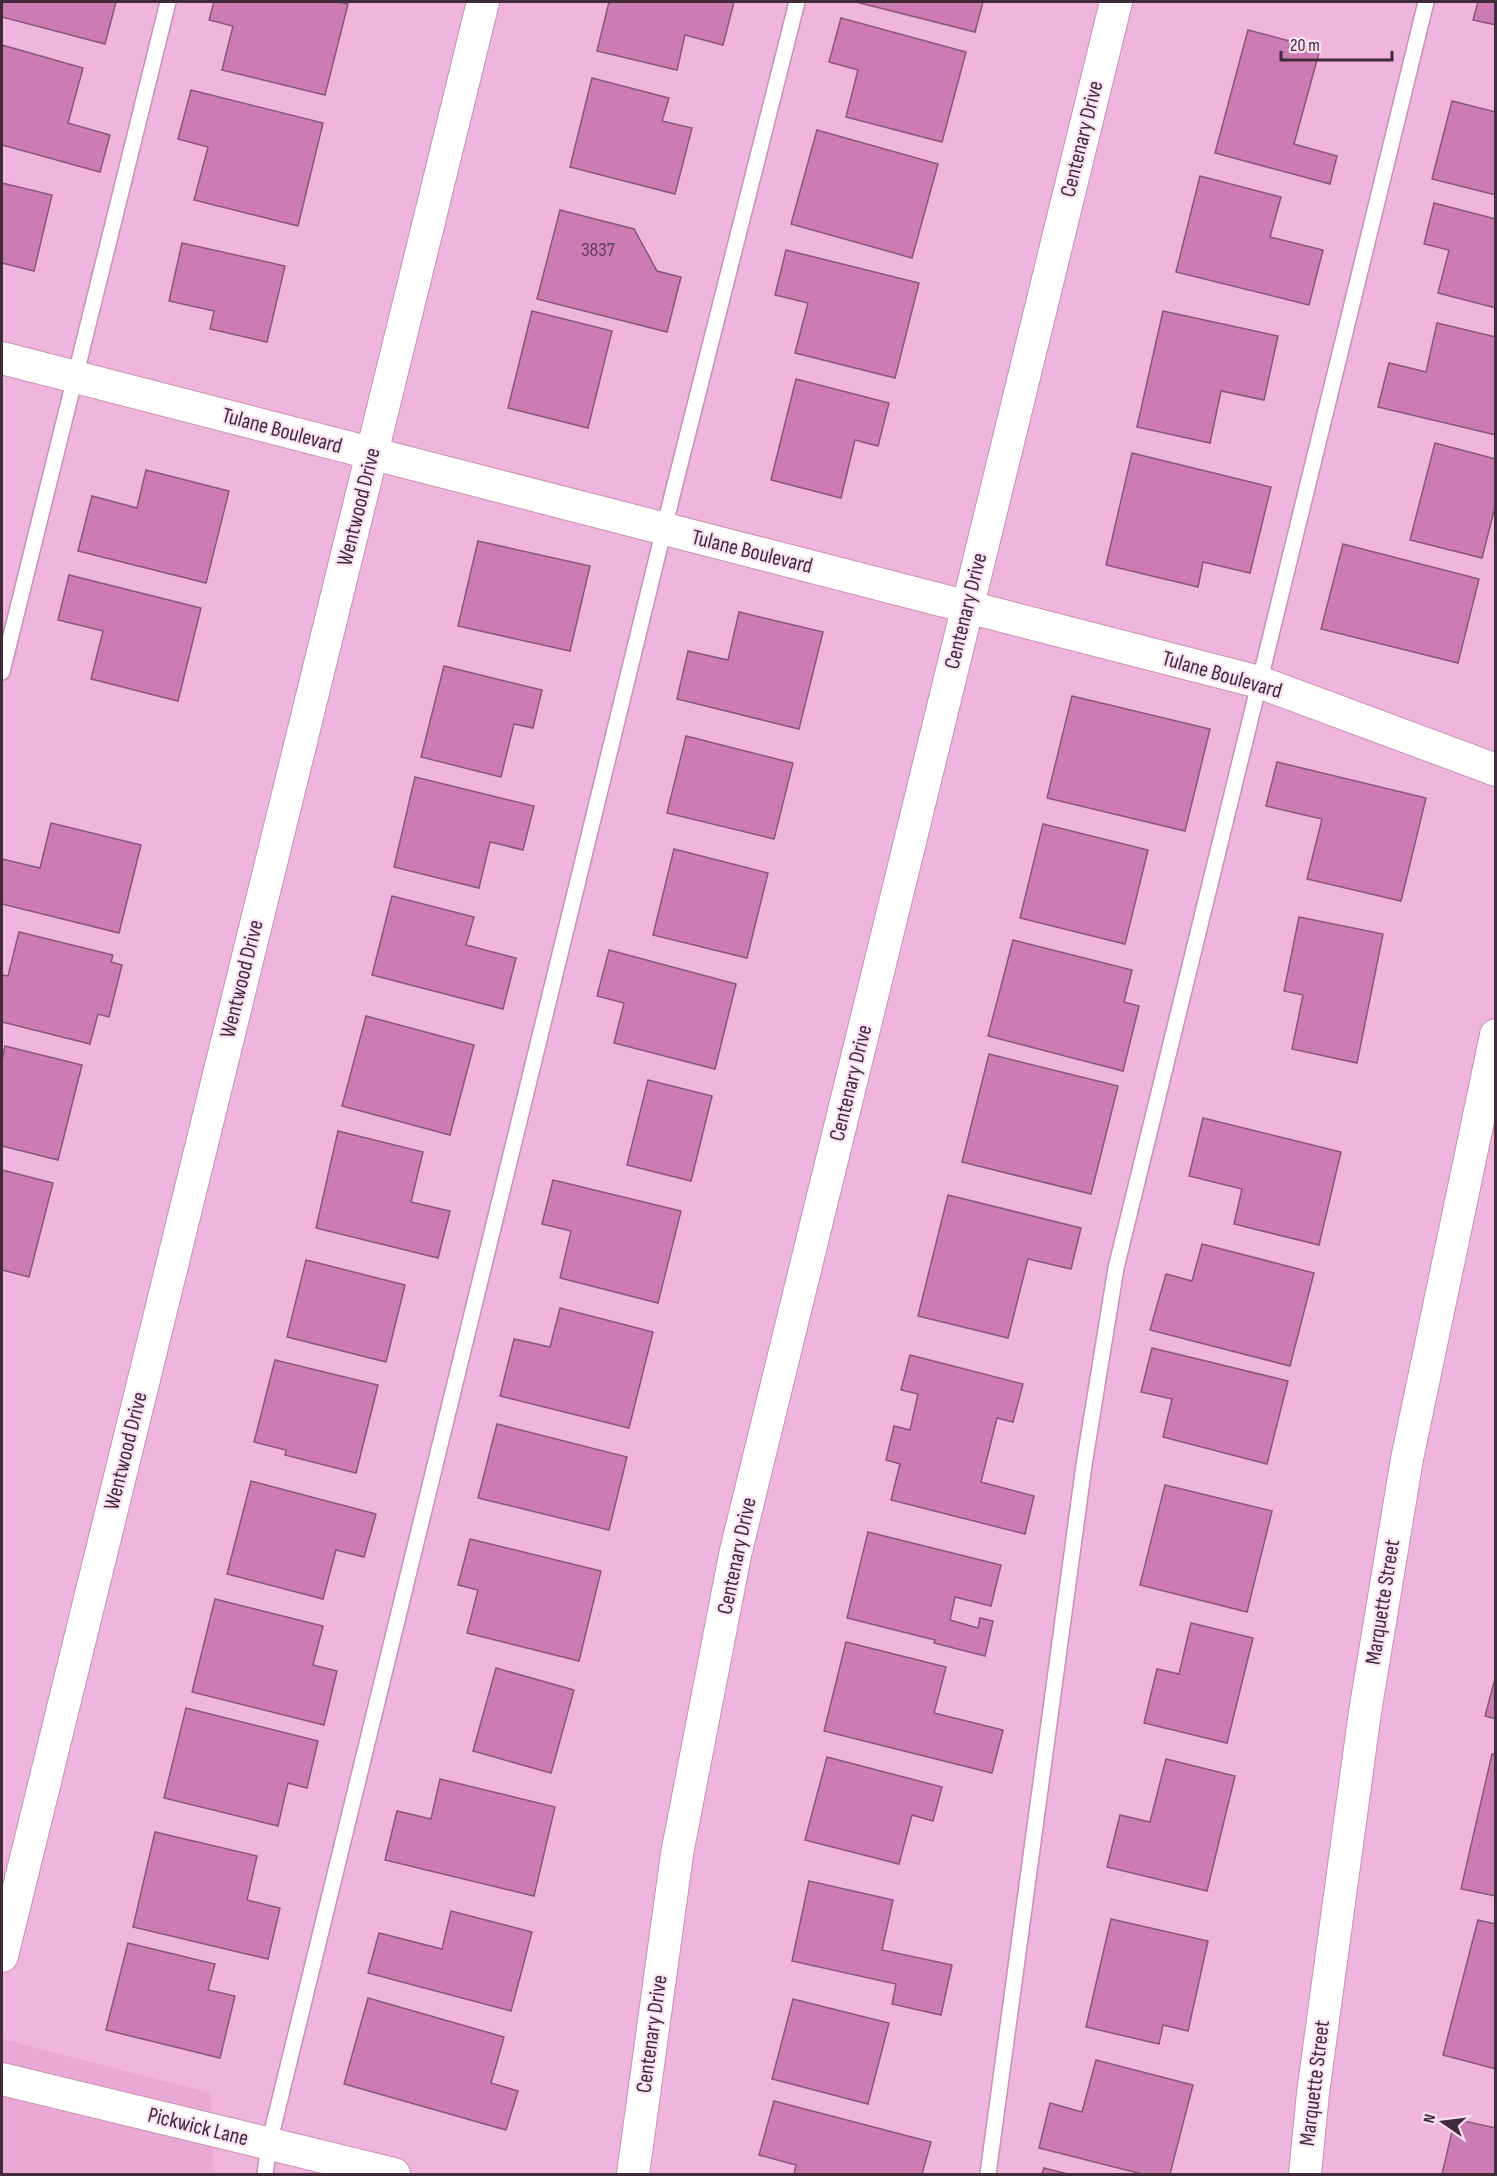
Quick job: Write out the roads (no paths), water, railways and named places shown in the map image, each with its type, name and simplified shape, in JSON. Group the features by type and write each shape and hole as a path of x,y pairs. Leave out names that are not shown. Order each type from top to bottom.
{"street":[{"name":"Wentwood Drive","path":"2,1956 483,2"},
{"name":"Centenary Drive","path":"633,2175 677,1854 735,1555 1116,2"},
{"name":"Tulane Boulevard","path":"2,358 1259,682 1496,770"},
{"name":"Marquette Street","path":"1305,2175 1312,2093 1363,1724 1405,1470 1496,1035"},
{"name":"Pickwick Lane","path":"2,2079 394,2175"}],"lane":[{"path":"2,672 168,2"},
{"path":"264,2175 269,2144 664,530 797,2"},
{"path":"988,2175 1084,1465 1116,1268 1426,2"}]}
